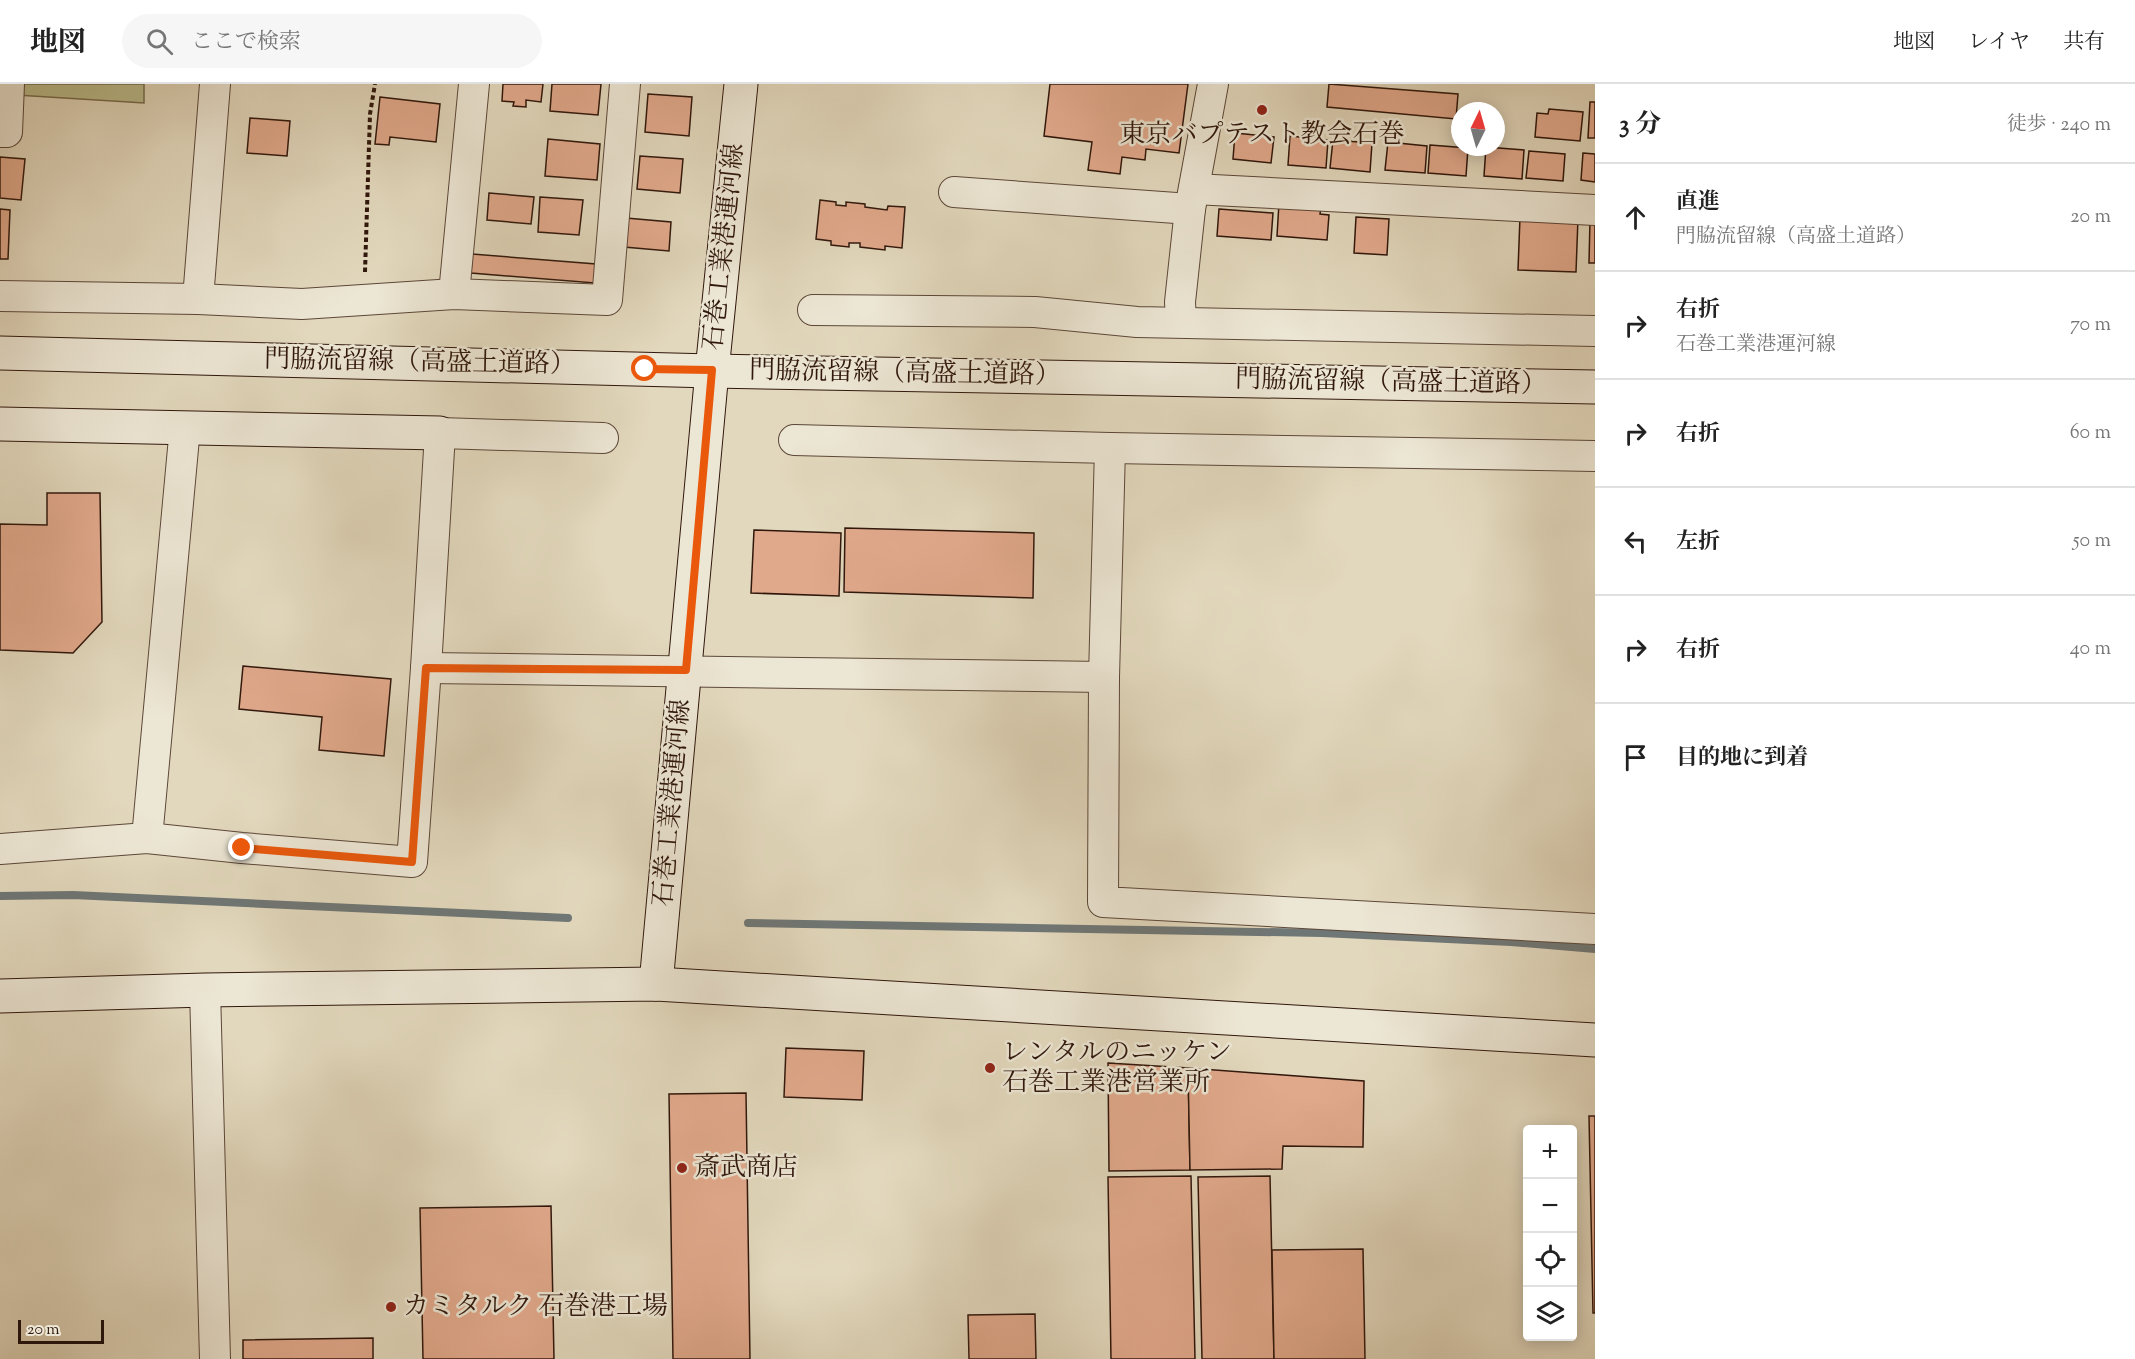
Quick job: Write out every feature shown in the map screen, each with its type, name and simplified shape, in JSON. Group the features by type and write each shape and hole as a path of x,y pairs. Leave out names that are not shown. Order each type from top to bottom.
{"street":[{"path":"0,132 7,132 9,84"},
{"path":"198,299 215,84"},
{"path":"454,294 474,84"},
{"path":"0,296 198,299 302,304 454,294 607,300 626,84"},
{"name":"石巻工業港運河線","path":"656,984 712,370 741,84"},
{"path":"1181,321 1180,302 1192,199 1213,84"},
{"path":"954,192 1595,210"},
{"path":"813,310 1035,312 1137,322 1595,330"},
{"name":"門脇流留線（高盛土道路）","path":"0,353 712,370 1595,387"},
{"path":"0,424 440,432 603,438"},
{"path":"147,838 185,427"},
{"path":"0,849 147,838 412,862 440,432"},
{"path":"794,440 1595,456"},
{"path":"1110,448 1104,677 1103,902 1595,929"},
{"path":"426,668 1104,677"},
{"path":"0,996 205,990 656,984 1595,1040"},
{"path":"205,990 215,1359"}],"path":[{"path":"364,299 370,114 375,84"}],"green space":[{"path":"0,84 144,84 144,103 0,94"}],"building":[{"path":"503,84 543,84 541,102 526,100 526,107 513,106 514,102 502,101"},
{"path":"552,84 601,84 598,115 550,111"},
{"path":"1050,84 1188,84 1179,153 1146,149 1145,160 1122,157 1120,174 1088,170 1092,142 1044,136"},
{"path":"1329,84 1458,94 1457,102 1451,102 1451,119 1327,107"},
{"path":"648,94 692,97 689,136 645,132"},
{"path":"380,97 440,104 436,142 390,137 389,145 375,144"},
{"path":"1590,102 1595,102 1595,138 1588,138"},
{"path":"1549,109 1583,112 1580,141 1535,137 1537,113 1548,114"},
{"path":"250,118 290,121 287,156 247,153"},
{"path":"1235,133 1274,137 1271,163 1233,159"},
{"path":"1290,136 1328,140 1326,168 1288,165"},
{"path":"548,139 600,144 597,180 545,176"},
{"path":"1333,140 1372,143 1370,172 1330,168"},
{"path":"1388,142 1427,146 1425,173 1385,170"},
{"path":"1430,145 1451,147 1451,156 1467,156 1466,176 1428,173"},
{"path":"1505,148 1524,150 1522,179 1484,176 1485,156 1505,156"},
{"path":"1529,151 1565,154 1563,181 1526,178"},
{"path":"1583,153 1595,154 1595,182 1581,180"},
{"path":"640,156 683,159 680,193 637,189"},
{"path":"0,157 25,159 21,200 0,198"},
{"path":"489,193 534,197 531,224 487,220"},
{"path":"540,197 583,200 579,235 538,232"},
{"path":"820,200 846,206 846,202 865,204 865,207 887,210 888,206 905,207 902,248 885,246 885,250 860,247 860,243 849,243 849,247 831,245 831,241 816,239"},
{"path":"1279,203 1321,207 1320,214 1329,215 1327,240 1277,236"},
{"path":"0,209 10,210 8,259 0,259"},
{"path":"1219,209 1273,213 1271,240 1217,236"},
{"path":"1356,217 1389,219 1387,255 1354,253"},
{"path":"1520,217 1578,218 1576,272 1518,270"},
{"path":"626,218 671,222 669,251 624,247"},
{"path":"1590,220 1595,220 1595,263 1589,263"},
{"path":"472,254 596,264 595,283 471,273"},
{"path":"47,493 100,493 102,622 73,653 0,650 0,524 47,525"},
{"path":"845,528 1034,533 1033,598 844,592"},
{"path":"754,530 841,533 839,596 751,593"},
{"path":"243,666 391,679 384,756 319,750 322,717 239,709"},
{"path":"786,1048 864,1051 862,1100 784,1097"},
{"path":"1108,1063 1188,1068 1190,1170 1109,1171"},
{"path":"1188,1068 1364,1081 1363,1147 1283,1146 1282,1169 1190,1170"},
{"path":"746,1093 750,1359 673,1359 669,1094"},
{"path":"1589,1116 1595,1116 1595,1313 1593,1313"},
{"path":"1191,1176 1195,1359 1111,1359 1108,1177"},
{"path":"1270,1176 1274,1359 1202,1359 1198,1177"},
{"path":"551,1206 554,1359 423,1359 420,1208"},
{"path":"1363,1249 1365,1359 1274,1359 1272,1250"},
{"path":"1035,1314 1036,1359 969,1359 968,1315"},
{"path":"373,1338 373,1359 243,1359 243,1340"}],"waterway":[{"path":"0,896 73,895 568,918"},
{"path":"748,923 1322,933 1511,942 1595,949"}],"place":[{"name":"東京バプテスト教会石巻","path":"1262,110"},
{"name":"レンタルのニッケン 石巻工業港営業所","path":"990,1068"},
{"name":"斎武商店","path":"682,1168"},
{"name":"カミタルク 石巻港工場","path":"391,1307"}],"route":[{"path":"242,848 412,862 426,668 686,670 712,370 645,369"}]}
